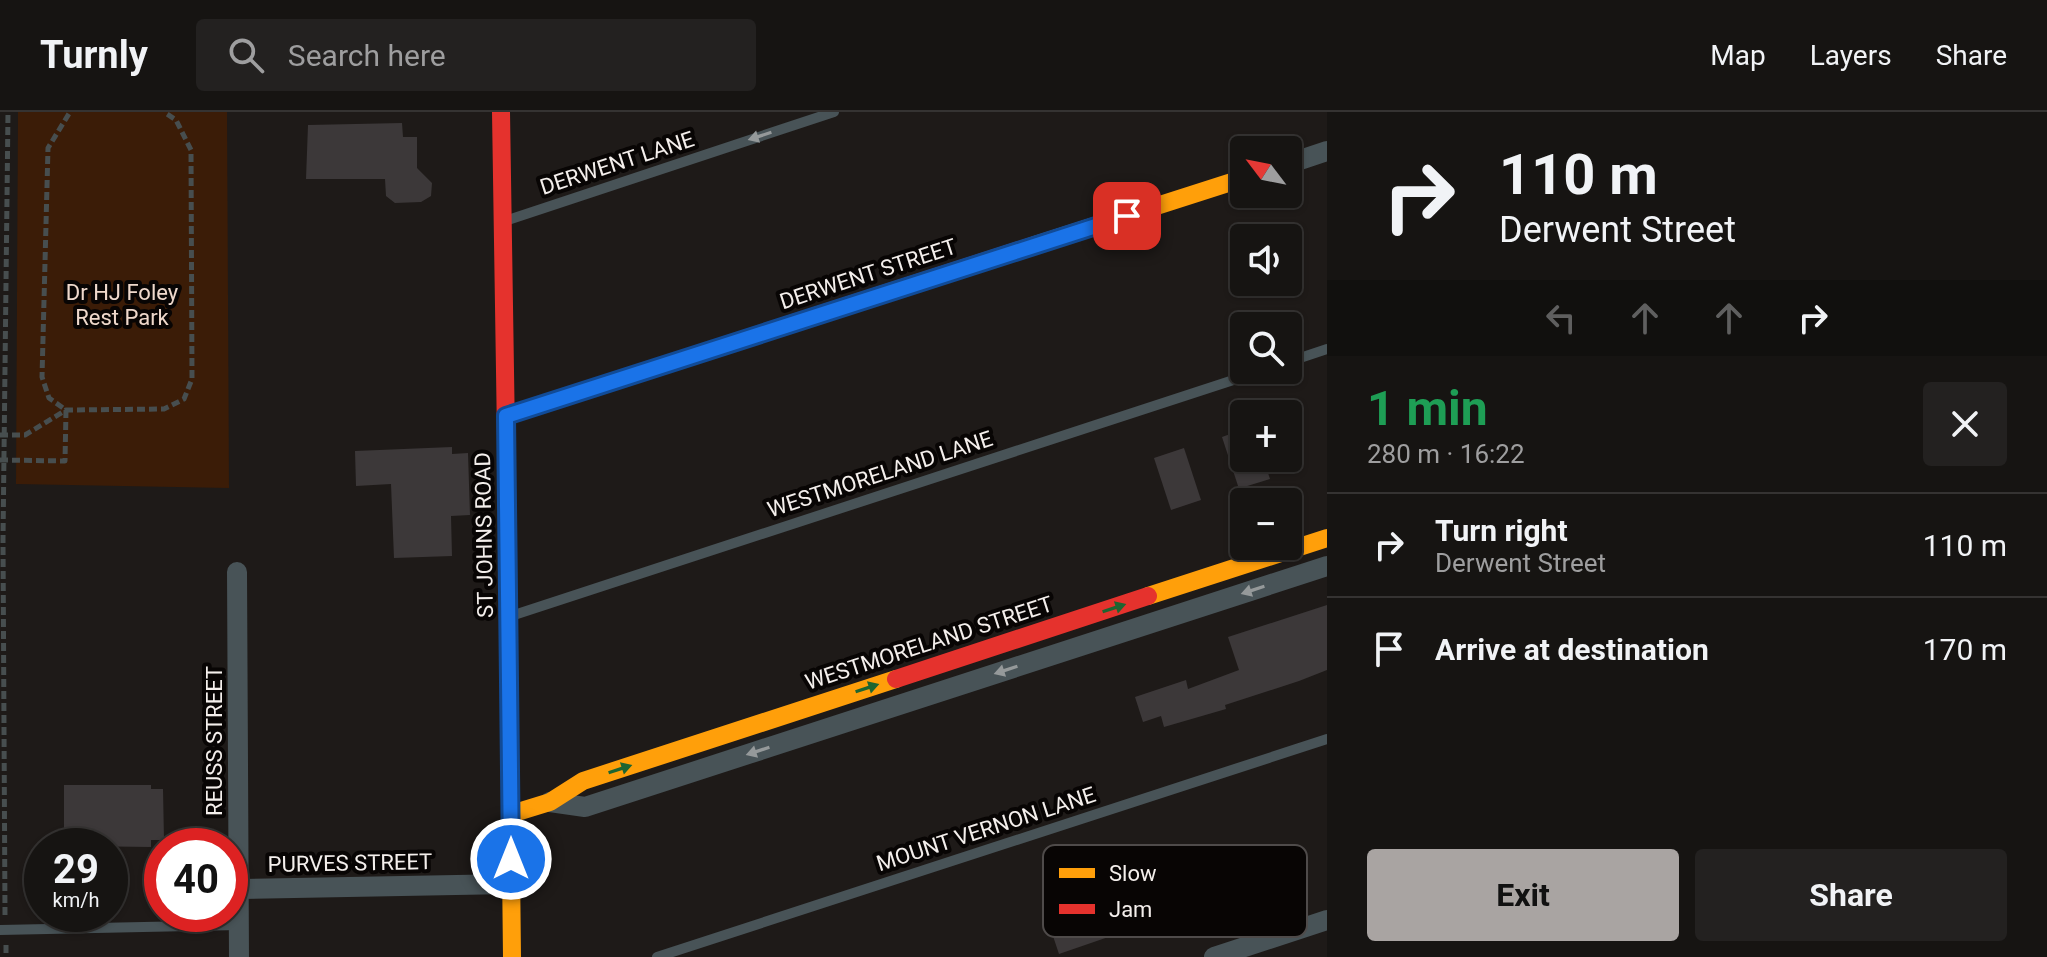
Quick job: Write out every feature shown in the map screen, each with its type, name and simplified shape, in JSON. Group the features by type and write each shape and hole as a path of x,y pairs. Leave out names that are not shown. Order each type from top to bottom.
{"street":[{"name":"ST JOHNS ROAD","path":"501,112 512,957"},
{"path":"1302,159 1327,151"},
{"name":"DERWENT STREET","path":"506,416 1230,183"},
{"name":"WESTMORELAND STREET","path":"511,814 550,802 583,781 1327,538"},
{"name":"WESTMORELAND STREET","path":"550,802 585,807 1327,566"},
{"name":"REUSS STREET","path":"237,572 239,828"},
{"name":"PURVES STREET","path":"248,889 510,884"},
{"path":"1307,927 1327,920"},
{"name":"REUSS STREET","path":"239,932 239,957"},
{"path":"1214,957 1275,937"}],"lane":[{"name":"DERWENT LANE","path":"504,221 834,112"},
{"path":"1302,357 1327,349"},
{"name":"WESTMORELAND LANE","path":"509,617 1230,381"},
{"name":"MOUNT VERNON LANE","path":"657,957 1327,739"},
{"path":"3,930 144,927"}],"path":[{"path":"6,957 3,930 2,435 8,112"},
{"path":"66,410 49,398 42,377 48,148 70,112"},
{"path":"2,435 25,435 66,410 164,409 184,399 192,379 191,150 176,120 164,112"},
{"path":"2,460 65,461 66,410"}],"green space":[{"name":"Dr HJ Foley Rest Park","path":"18,112 227,112 229,488 16,484"}],"building":[{"path":"402,123 403,137 417,137 417,168 432,183 431,196 421,202 395,203 386,196 385,179 306,179 308,125"},
{"path":"1230,434 1230,461 1222,437"},
{"path":"452,447 452,454 468,453 470,515 451,516 452,556 394,558 391,484 356,486 355,451"},
{"path":"1184,448 1201,500 1171,510 1154,458"},
{"path":"1233,472 1268,472 1270,479 1239,488"},
{"path":"1327,605 1327,670 1225,705 1226,709 1164,727 1161,716 1143,722 1135,697 1186,680 1188,689 1239,670 1228,637"},
{"path":"64,785 151,785 151,789 163,789 164,828 144,828 144,847 128,847 128,828 64,828"},
{"path":"1053,937 1108,937 1059,954"}],"traffic: slow":[{"path":"1035,245 1230,182"},
{"path":"507,500 512,957"},
{"path":"1148,596 1327,538"},
{"path":"511,814 550,802 583,781 896,679"}],"traffic: jam":[{"path":"501,112 507,500"},
{"path":"506,416 1035,245"},
{"path":"896,679 1148,596"}],"route":[{"path":"511,859 506,416 1127,216"}]}
